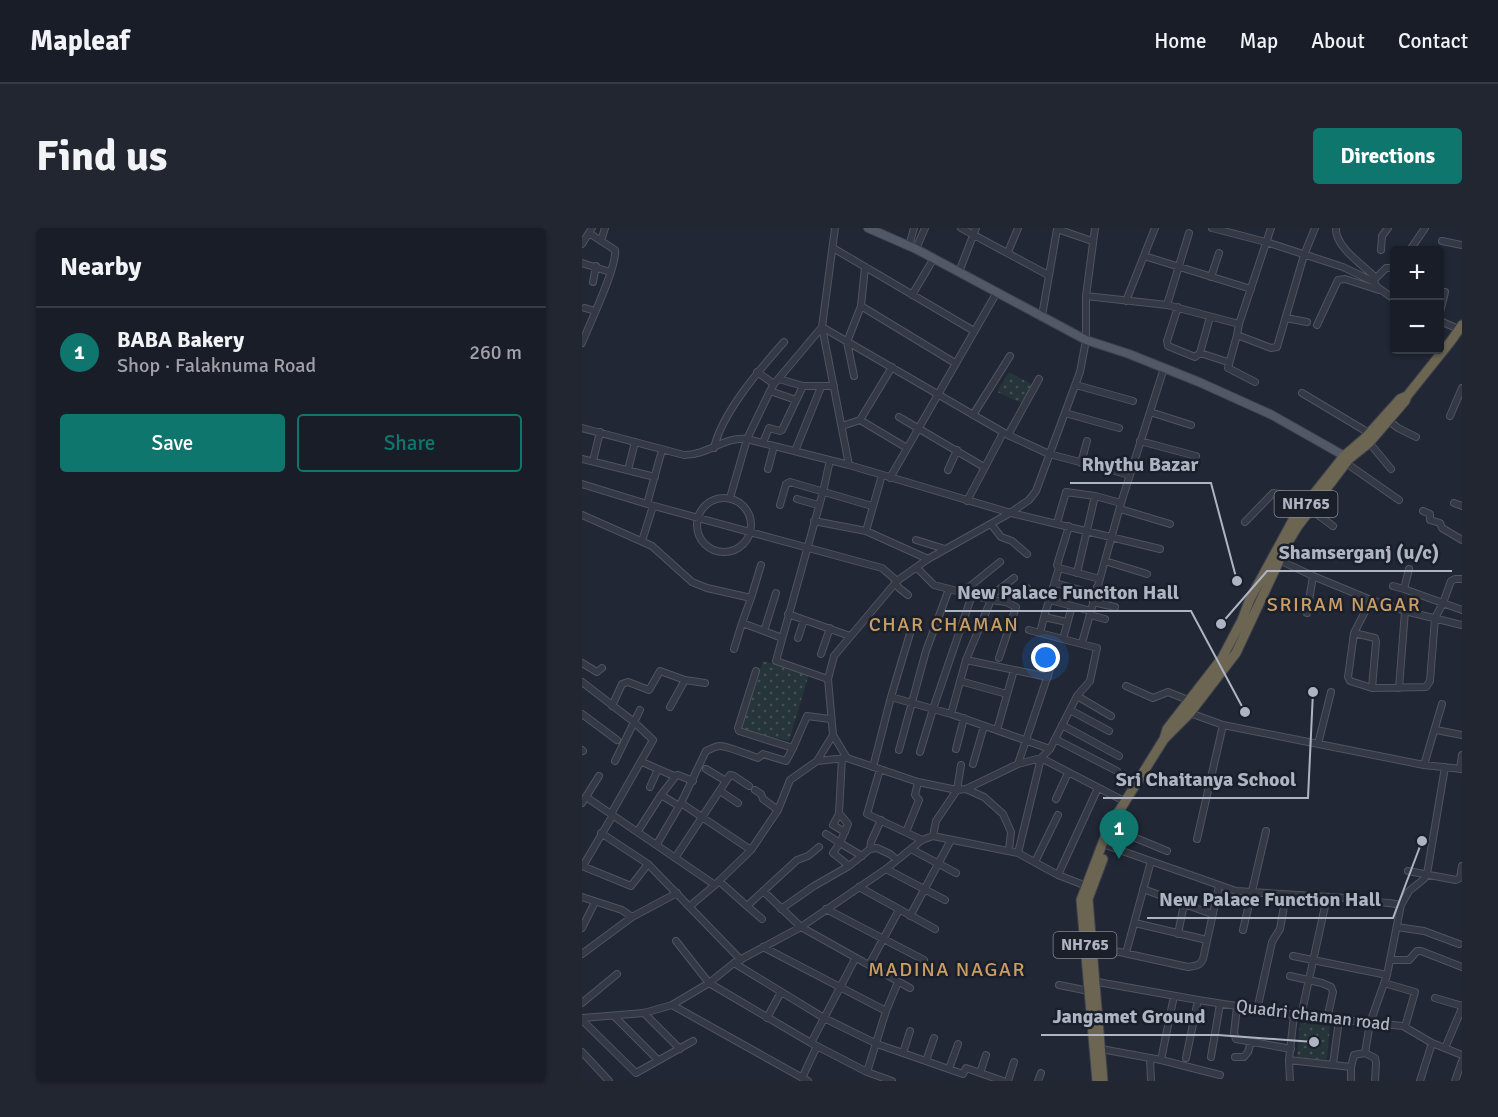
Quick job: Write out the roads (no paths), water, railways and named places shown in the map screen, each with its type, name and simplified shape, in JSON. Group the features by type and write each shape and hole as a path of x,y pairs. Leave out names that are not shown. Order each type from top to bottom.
{"highway":[{"name":"NH765","path":"1097,1081 1089,992 1092,981 1092,946 1088,899 1089,887 1108,829 1164,739 1167,729 1236,652 1288,529 1346,459 1389,421 1461,328"},
{"name":"NH765","path":"1368,438 1400,399 1407,396"},
{"name":"NH765","path":"1185,711 1188,700 1222,658 1276,558"},
{"name":"NH765","path":"1103,1081 1082,900 1108,846 1117,817"}],"main road":[{"path":"868,228 884,231 1086,340 1164,368 1272,416 1346,459"}],"street":[{"path":"601,241 605,228"},
{"path":"835,228 822,327 849,465"},
{"path":"912,247 914,228"},
{"path":"912,247 925,228"},
{"path":"961,228 975,232 1048,275"},
{"path":"1008,252 1018,228"},
{"path":"1042,316 1057,228 1092,241"},
{"path":"845,832 833,825 839,814 845,758 833,735 830,719 828,679 834,656 896,582 928,559 1010,513 1033,495 1076,385 1086,340 1086,296 1095,228"},
{"path":"1126,301 1155,228"},
{"path":"1212,228 1266,242 1343,267 1374,280"},
{"path":"1255,382 1229,369 1228,362 1271,228"},
{"path":"1237,335 1270,348 1276,348 1304,255 1315,228"},
{"path":"1335,228 1337,239 1342,247 1383,292"},
{"path":"1381,250 1382,236 1388,228"},
{"path":"1413,246 1425,228"},
{"path":"582,244 590,231 615,250 610,272 582,343"},
{"path":"959,272 975,232"},
{"path":"1167,305 1189,233"},
{"path":"1442,241 1462,245"},
{"path":"833,248 974,331"},
{"path":"1210,277 1219,253"},
{"path":"1144,256 1251,289"},
{"path":"912,295 934,258"},
{"path":"582,263 610,272"},
{"path":"593,282 596,266"},
{"path":"854,376 847,342 861,306 865,267"},
{"path":"1374,280 1386,268 1390,268"},
{"path":"1317,325 1338,280 1345,279 1390,296"},
{"path":"890,478 997,292"},
{"path":"1443,300 1445,292"},
{"path":"1086,296 1178,307 1239,324"},
{"path":"861,306 955,363"},
{"path":"1178,307 1167,341 1168,346 1195,357 1200,352 1210,317"},
{"path":"585,308 595,311"},
{"path":"1286,318 1307,322"},
{"path":"1444,322 1461,328"},
{"path":"822,327 1006,434 1049,454 1130,475"},
{"path":"730,498 747,440 770,391 822,327"},
{"path":"714,448 717,433 757,372 784,342"},
{"path":"1200,352 1228,362"},
{"path":"973,415 1010,356"},
{"path":"842,426 860,420 892,367"},
{"path":"1082,643 1120,506 1164,368"},
{"path":"757,372 776,381 803,386 834,386"},
{"path":"967,501 984,467 1040,379"},
{"path":"1076,385 1133,401"},
{"path":"763,443 770,428 782,430 803,386"},
{"path":"795,451 821,387"},
{"path":"1450,416 1462,388"},
{"path":"770,391 796,400"},
{"path":"1302,393 1368,438 1390,470"},
{"path":"1150,412 1191,425"},
{"path":"1065,413 1119,428"},
{"path":"899,417 984,467"},
{"path":"860,420 907,448"},
{"path":"1389,421 1416,437"},
{"path":"582,428 684,455 692,455 714,448 735,438 763,443 849,465 1010,513 1160,549"},
{"path":"593,461 600,432"},
{"path":"1081,463 1087,441"},
{"path":"1140,441 1197,456"},
{"path":"628,470 635,442"},
{"path":"768,469 774,446"},
{"path":"642,541 662,450"},
{"path":"948,470 957,450"},
{"path":"582,459 655,477"},
{"path":"1346,459 1399,500"},
{"path":"828,679 776,661 830,460"},
{"path":"866,531 882,476"},
{"path":"780,505 788,483 872,506"},
{"path":"582,484 650,505 882,568 908,595"},
{"path":"1057,523 1066,492 1095,496 1170,524"},
{"path":"1245,522 1273,493 1291,496 1333,526"},
{"path":"1077,573 1095,496"},
{"path":"722,497 730,498 739,501 750,515 751,532 740,547 721,552 705,544 699,536 698,518 707,504 722,497"},
{"path":"797,499 818,505"},
{"path":"1454,503 1462,506"},
{"path":"1423,511 1430,514 1430,520 1440,523 1442,528 1462,540"},
{"path":"582,515 642,541 662,553 692,582 707,588 751,598"},
{"path":"814,520 866,531 928,559"},
{"path":"991,524 1002,537 1012,541 1027,554"},
{"path":"1040,633 1069,526"},
{"path":"916,540 945,549"},
{"path":"1276,558 1312,576 1371,600 1405,611 1462,624"},
{"path":"1105,561 1147,574"},
{"path":"963,592 1000,562"},
{"path":"734,649 761,565"},
{"path":"916,568 934,585 989,600 1006,602 1016,607 999,658"},
{"path":"1059,568 1100,579"},
{"path":"1404,589 1409,568"},
{"path":"1307,613 1312,576"},
{"path":"951,714 966,660 989,600 1014,578"},
{"path":"1371,600 1354,633 1348,677 1352,682 1372,688 1426,687 1430,681 1435,618 1451,581 1462,579"},
{"path":"1055,583 1115,607"},
{"path":"1393,586 1462,610"},
{"path":"1097,587 1119,593"},
{"path":"1006,602 1027,588"},
{"path":"899,750 926,651 949,589"},
{"path":"765,631 776,593"},
{"path":"920,752 972,595"},
{"path":"1050,600 1105,619"},
{"path":"1063,639 1072,606"},
{"path":"1399,688 1405,611"},
{"path":"788,614 850,636"},
{"path":"1044,617 1067,622"},
{"path":"798,638 804,620"},
{"path":"742,623 782,638"},
{"path":"821,654 830,628"},
{"path":"911,630 891,697 867,813 922,840"},
{"path":"817,760 845,758 918,782 957,790 966,789 1018,764 1041,758 1050,749 1077,696 1090,681 1098,650 1082,643 1029,630"},
{"path":"1354,633 1375,638 1372,688"},
{"path":"1018,764 1055,654"},
{"path":"966,660 1048,677"},
{"path":"582,663 597,672 602,668"},
{"path":"756,670 738,730 793,748"},
{"path":"997,730 1014,670"},
{"path":"612,706 623,683 649,690 658,672 662,671 685,680 705,683"},
{"path":"670,707 685,680"},
{"path":"960,681 1007,694"},
{"path":"582,694 585,684 634,722 653,740 582,866 631,886 648,864"},
{"path":"1126,686 1153,698 1168,692 1188,700"},
{"path":"1318,744 1331,692"},
{"path":"1077,696 1111,716"},
{"path":"891,697 964,718 1050,749"},
{"path":"1424,765 1442,704"},
{"path":"615,761 640,710"},
{"path":"1070,710 1109,730"},
{"path":"1185,711 1223,725 1424,765 1461,769 1462,755"},
{"path":"582,714 617,740"},
{"path":"657,844 693,781 704,753 715,747 723,746 758,758 763,754 786,761 807,716 830,719"},
{"path":"956,749 964,718"},
{"path":"1062,725 1119,756"},
{"path":"1197,839 1223,725"},
{"path":"973,764 984,726"},
{"path":"1436,730 1462,735"},
{"path":"690,906 751,850 778,810 790,780 817,760 833,735"},
{"path":"1055,739 1117,771"},
{"path":"1041,758 1126,802"},
{"path":"1018,853 1041,758"},
{"path":"642,762 675,777 677,775 693,781"},
{"path":"933,836 936,821 957,790 961,765"},
{"path":"1365,1053 1370,1023 1387,975 1401,905 1409,891 1427,874 1445,767"},
{"path":"650,787 658,769"},
{"path":"706,770 726,781"},
{"path":"1056,799 1068,773"},
{"path":"675,858 731,775 761,794 763,799 778,810"},
{"path":"582,804 599,776"},
{"path":"638,831 675,777"},
{"path":"906,832 919,800 915,793 918,782"},
{"path":"1058,874 1098,788"},
{"path":"966,789 984,796 1003,814 1011,832 1009,850"},
{"path":"720,791 738,803"},
{"path":"661,795 751,850"},
{"path":"586,797 675,858 717,883 762,919"},
{"path":"839,814 848,823 833,853 849,866"},
{"path":"1035,862 1058,815"},
{"path":"870,849 881,820"},
{"path":"1114,829 1167,851"},
{"path":"1243,930 1266,831"},
{"path":"601,834 648,864 690,906 737,962 781,992 824,1018 877,1044 949,1070 962,1078 966,1068 1002,1081"},
{"path":"826,834 862,856"},
{"path":"582,1019 644,1013 672,1005 709,983 737,962 801,927 886,869 922,840 933,836 1009,850 1089,887"},
{"path":"910,916 951,840"},
{"path":"1108,846 1236,891 1347,898 1364,903 1382,901 1401,905"},
{"path":"747,906 797,860 808,856 819,847"},
{"path":"781,909 814,886 849,866 870,849 877,848 897,860"},
{"path":"911,849 956,873"},
{"path":"1126,953 1151,861"},
{"path":"1408,871 1456,880 1460,878 1462,866"},
{"path":"886,869 945,900"},
{"path":"1092,946 1188,967 1196,966 1202,963 1219,886"},
{"path":"859,887 935,929"},
{"path":"1143,889 1212,914"},
{"path":"763,891 801,927 910,988"},
{"path":"582,954 632,917 677,893"},
{"path":"1257,1010 1272,942 1280,929 1286,895"},
{"path":"582,897 622,910 632,917"},
{"path":"1290,1081 1291,1049 1327,897"},
{"path":"582,928 595,902"},
{"path":"1178,934 1184,904"},
{"path":"826,909 924,960"},
{"path":"869,965 899,910"},
{"path":"1135,923 1207,940"},
{"path":"1397,927 1424,931 1459,944"},
{"path":"676,941 709,983 814,1044 867,1072 892,1081"},
{"path":"763,947 886,1011"},
{"path":"1390,960 1409,960 1417,951 1421,951 1462,968"},
{"path":"1293,956 1387,975"},
{"path":"672,1005 805,1079 814,1044 824,1018 855,958"},
{"path":"582,1003 617,974"},
{"path":"1290,976 1331,987 1333,992 1327,1018"},
{"name":"Quadri chaman road","path":"1092,981 1257,1010 1405,1027 1432,1043 1462,1055"},
{"path":"867,1072 886,1011 898,982"},
{"path":"1384,983 1415,992 1405,1027"},
{"path":"1059,986 1089,992"},
{"path":"767,1018 781,992"},
{"path":"1161,1060 1174,996"},
{"path":"1435,998 1462,1007 1445,1048"},
{"path":"1186,1058 1198,1000"},
{"path":"1211,1057 1220,1004"},
{"path":"1238,1007 1234,1036 1238,1040 1291,1049"},
{"path":"644,1013 681,1049"},
{"path":"615,1017 658,1060"},
{"path":"582,1019 636,1073 637,1081"},
{"path":"1333,1064 1339,1020"},
{"path":"903,1053 910,1031"},
{"path":"926,1061 934,1038"},
{"path":"636,1073 693,1041"},
{"path":"1235,1057 1244,1057 1251,1042"},
{"path":"1420,1081 1432,1043"},
{"path":"949,1070 957,1044"},
{"path":"1101,1049 1161,1060 1220,1075"},
{"path":"582,1052 609,1081"},
{"path":"1351,1081 1354,1055 1365,1053 1375,1058 1375,1081"},
{"path":"980,1073 986,1055"},
{"path":"1150,1058 1151,1081"},
{"path":"1289,1060 1351,1067"},
{"path":"1455,1081 1462,1061"},
{"path":"1008,1081 1014,1062"},
{"path":"1038,1081 1041,1073"}],"place":[{"name":"Rhythu Bazar","path":"1237,581"},
{"name":"Shamserganj (u/c)","path":"1221,624"},
{"name":"Sri Chaitanya School","path":"1313,692"},
{"name":"New Palace Funciton Hall","path":"1245,712"},
{"name":"New Palace Function Hall","path":"1422,841"},
{"name":"BABA Bakery","path":"1119,859"},
{"name":"Jangamet Ground","path":"1314,1042"}],"district":[{"name":"SRIRAM NAGAR","path":"1344,604"},
{"name":"CHAR CHAMAN","path":"944,624"},
{"name":"MADINA NAGAR","path":"947,969"}]}
